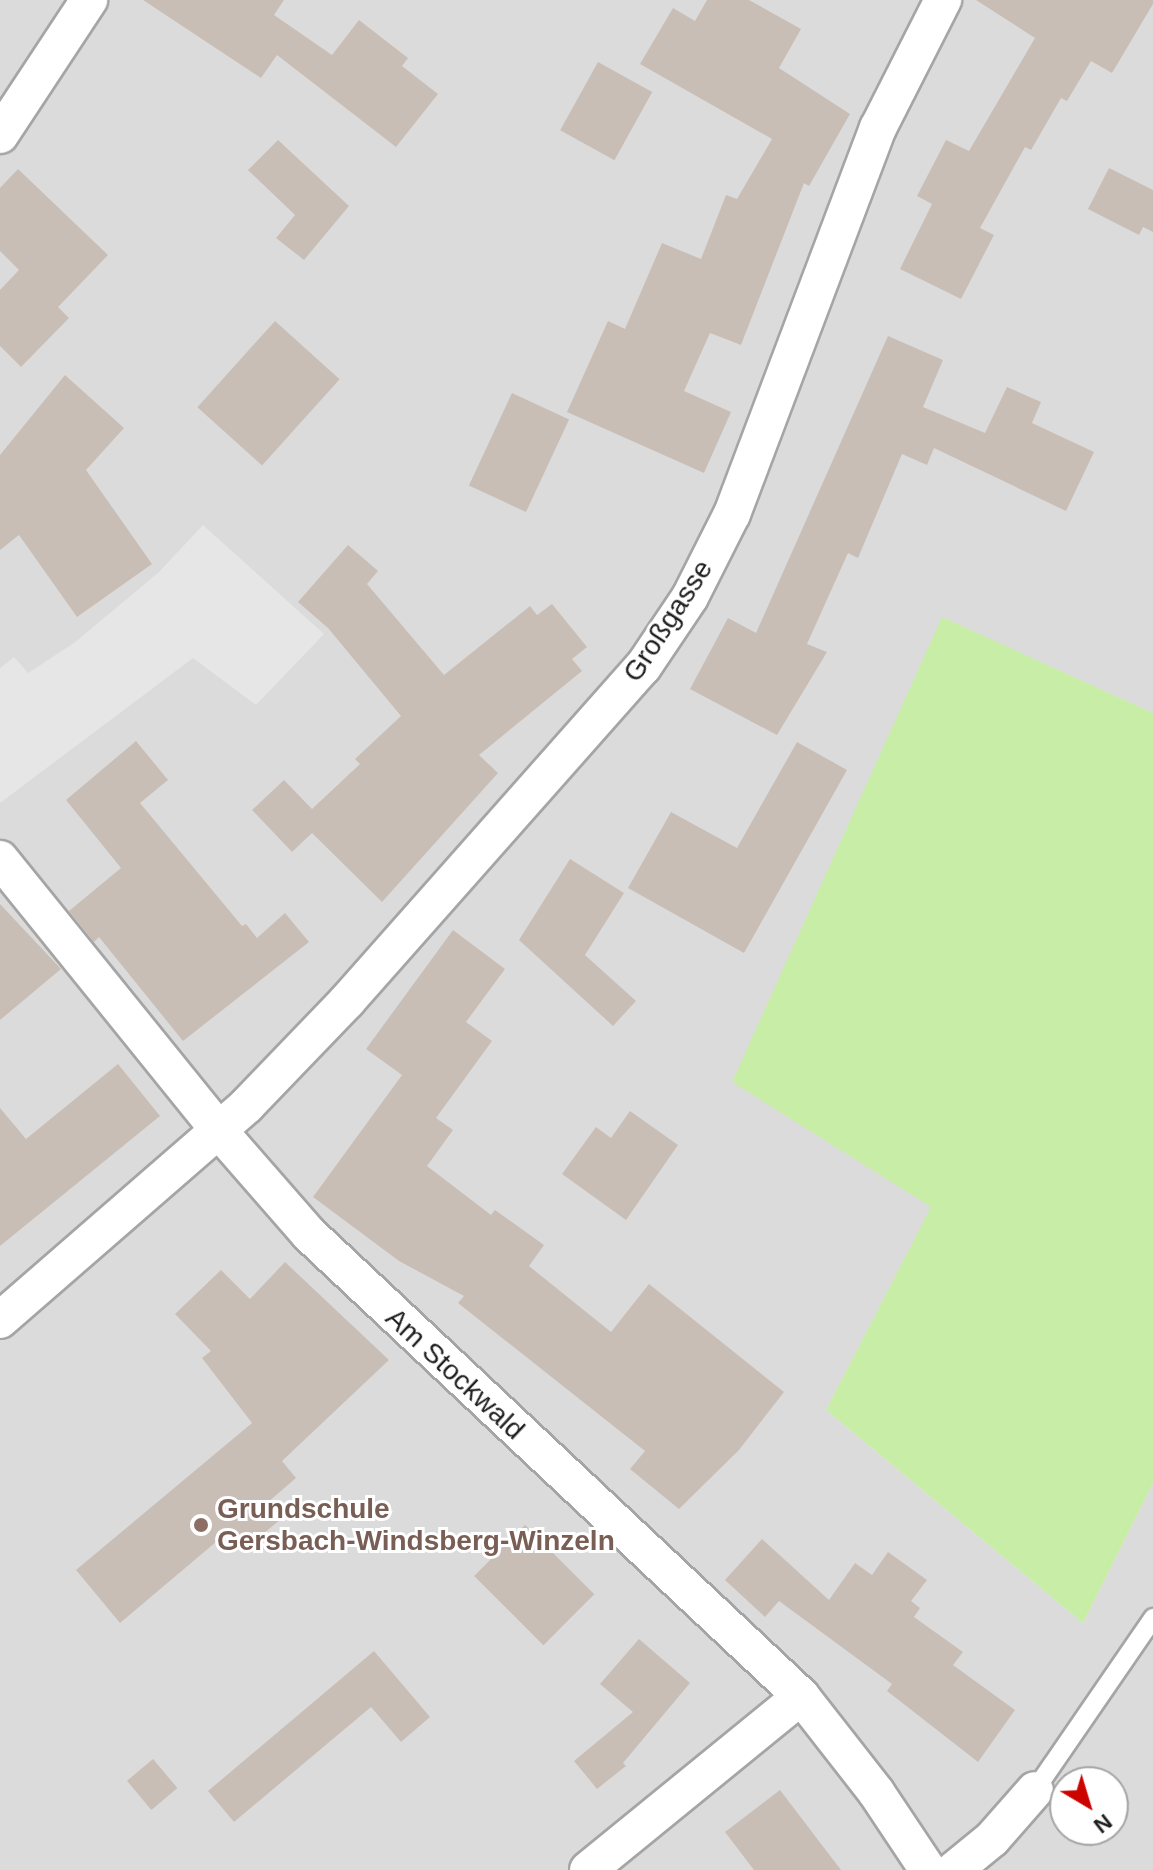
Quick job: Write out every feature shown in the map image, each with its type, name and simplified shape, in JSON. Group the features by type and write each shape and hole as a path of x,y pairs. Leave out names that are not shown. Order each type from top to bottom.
{"street":[{"path":"0,135 89,0"},
{"name":"Großgasse","path":"0,1320 220,1132 347,1001 587,735 643,667 690,597 732,514 878,128 943,0"},
{"name":"Am Stockwald","path":"0,859 220,1132 309,1234 801,1696 876,1792 928,1870"},
{"path":"588,1870 801,1696"},
{"path":"954,1870 992,1839 1035,1790"}],"lane":[{"path":"1035,1790 1153,1618"}],"shaded area":[{"path":"0,0 1153,0 1153,713 942,618 932,1207 826,1410 1083,1623 1153,1483 1153,1870 0,1870"},
{"path":"203,525 324,634 256,705 193,658 0,803 0,668 14,657 28,673 74,643 158,573"}],"green space":[{"path":"942,617 1153,713 1153,1483 1083,1623 826,1410 931,1207 732,1082"}],"building":[{"path":"143,0 284,0 274,15 332,55 359,20 408,58 402,66 438,94 396,147 277,55 261,78"},
{"path":"707,0 749,0 801,29 779,68 850,114 809,186 804,183 741,345 710,333 684,391 731,412 704,473 567,412 608,321 625,329 662,243 701,259 726,195 737,199 772,139 640,64 673,8 695,21"},
{"path":"976,0 1153,0 1153,4 1112,73 1091,61 1067,101 1061,98 1031,150 1025,147 980,228 994,235 961,299 900,269 932,204 917,196 946,140 969,151 1035,38"},
{"path":"598,62 652,92 614,160 560,130"},
{"path":"278,140 349,206 304,260 276,238 295,215 248,170"},
{"path":"1109,168 1153,190 1153,232 1143,227 1139,235 1088,209"},
{"path":"18,169 108,255 58,307 69,318 21,367 0,346 0,290 19,270 0,251 0,188"},
{"path":"275,321 340,379 262,465 197,407"},
{"path":"888,336 943,360 923,407 985,433 1007,387 1041,402 1032,423 1094,452 1066,511 934,448 927,465 902,454 858,558 848,553 807,644 827,652 777,735 690,689 728,618 756,633"},
{"path":"65,375 124,428 86,470 152,564 77,617 19,535 0,550 0,455"},
{"path":"512,393 569,420 526,512 469,485"},
{"path":"348,545 378,571 367,584 444,675 530,606 537,615 552,604 587,647 572,659 582,671 479,755 498,773 382,902 312,833 292,852 252,810 284,780 312,809 360,764 355,759 401,716 328,628 298,602"},
{"path":"136,741 168,780 140,803 242,926 246,924 257,938 285,913 309,942 183,1041 99,937 94,942 69,911 121,868 66,800"},
{"path":"797,742 847,770 744,953 628,888 671,812 737,848"},
{"path":"570,859 624,893 585,955 636,1001 613,1026 519,940"},
{"path":"0,904 61,969 0,1020"},
{"path":"453,930 505,969 466,1022 492,1041 436,1118 453,1130 427,1166 491,1215 495,1210 544,1245 529,1266 611,1332 649,1284 784,1392 739,1450 679,1509 630,1469 645,1451 458,1303 464,1296 399,1261 313,1197 402,1075 366,1049"},
{"path":"118,1064 160,1116 0,1246 0,1108 26,1139"},
{"path":"630,1111 678,1145 626,1220 562,1174 596,1127 611,1138"},
{"path":"285,1262 389,1360 282,1461 296,1478 267,1503 281,1519 245,1549 229,1531 120,1623 76,1570 252,1423 202,1358 211,1351 175,1314 221,1270 250,1299"},
{"path":"525,1525 594,1594 543,1645 474,1576"},
{"path":"762,1539 829,1600 855,1563 872,1575 888,1552 927,1580 911,1601 920,1608 914,1617 963,1652 953,1665 1015,1710 978,1762 887,1691 892,1684 779,1601 765,1617 725,1580"},
{"path":"639,1639 690,1683 623,1763 626,1766 597,1789 574,1761 633,1712 600,1684"},
{"path":"374,1651 430,1717 401,1742 371,1707 234,1822 208,1791"},
{"path":"153,1759 177,1788 151,1810 127,1781"},
{"path":"780,1790 841,1870 754,1870 725,1832"}],"place":[{"name":"Grundschule Gersbach-Windsberg-Winzeln","path":"201,1525"}]}
